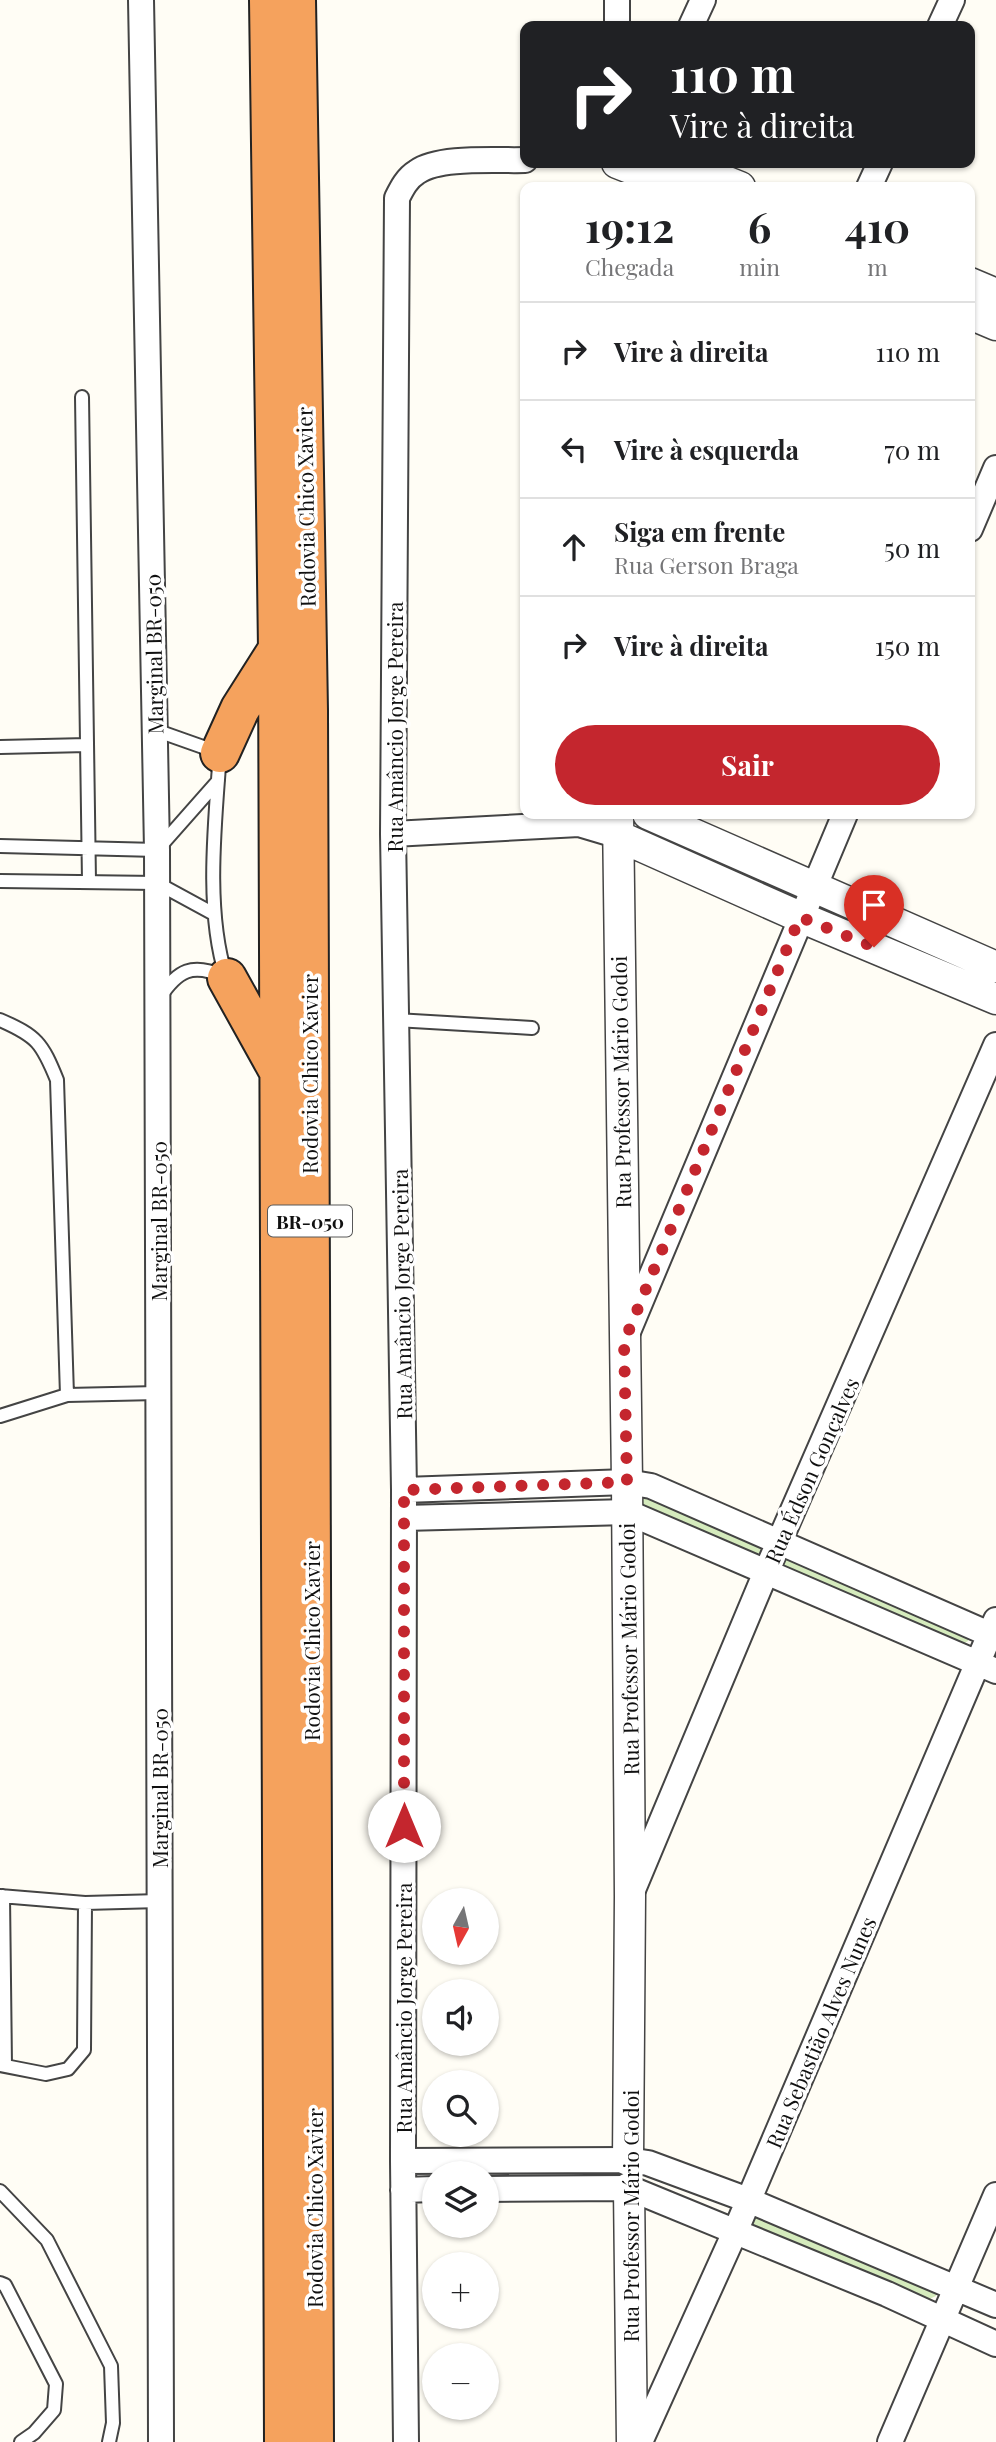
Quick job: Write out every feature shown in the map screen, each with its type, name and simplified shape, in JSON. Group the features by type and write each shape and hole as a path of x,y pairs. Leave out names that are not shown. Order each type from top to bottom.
{"highway":[{"name":"Rodovia Chico Xavier","path":"269,0 278,649 284,2442"},
{"name":"Rodovia Chico Xavier","path":"296,0 308,711 314,2442"},
{"path":"219,767 240,709 278,649"},
{"path":"227,978 279,1071"}],"street":[{"name":"Marginal BR-050","path":"141,0 157,850 161,2442"},
{"path":"617,0 617,21"},
{"path":"693,21 703,0"},
{"path":"942,21 951,0"},
{"name":"Rua Amâncio Jorge Pereira","path":"406,2442 403,2190 404,1490 393,834 397,198 411,177 433,164 520,160"},
{"path":"622,168 663,182"},
{"path":"692,168 728,182"},
{"path":"975,285 996,294"},
{"path":"975,315 996,325"},
{"path":"975,517 996,468"},
{"path":"659,819 996,967"},
{"path":"624,1342 843,819"},
{"path":"393,834 612,821 800,917 996,999"},
{"name":"Rua Professor Mário Godoi","path":"612,821 627,1482 631,1896 628,2174 632,2442"},
{"name":"Rua Édson Gonçalves","path":"631,1896 766,1572 996,1045"},
{"path":"404,1490 627,1482 651,1486 780,1544 994,1630"},
{"path":"404,1518 627,1512 987,1667"},
{"name":"Rua Sebastião Alves Nunes","path":"640,2442 987,1667 994,1630"},
{"path":"403,2161 628,2174 735,2232 887,2294 996,2344"},
{"path":"499,2188 628,2174 648,2163 748,2200 996,2305"},
{"path":"403,2190 422,2189"},
{"path":"890,2442 996,2194"}],"lane":[{"path":"82,397 89,881"},
{"path":"155,730 219,767"},
{"path":"0,747 87,745"},
{"path":"0,846 157,850 219,767"},
{"path":"219,767 214,914 217,946 227,978"},
{"path":"0,881 157,883 214,914"},
{"path":"157,1001 174,978 183,972 209,970 227,978"},
{"path":"0,1020 20,1029 45,1048 57,1080 67,1395"},
{"path":"396,1020 532,1028"},
{"path":"0,1416 67,1395 158,1393"},
{"path":"85,1903 84,2050 68,2069 46,2074 2,2065 1,1896 85,1903 160,1901"},
{"path":"0,2191 47,2240 111,2366 113,2423 110,2442"},
{"path":"0,2283 5,2285 55,2384 54,2410 34,2433 21,2442"}],"green space":[{"path":"640,823 800,891 796,902 635,828"},
{"path":"642,1493 763,1544 763,1551 753,1556 641,1508"},
{"path":"787,1559 968,1634 968,1641 963,1644 784,1570 782,1564"},
{"path":"755,2215 935,2289 936,2296 925,2301 751,2225"}],"route":[{"path":"404,1826 404,1490 627,1482 624,1342 800,917 874,947"}]}
